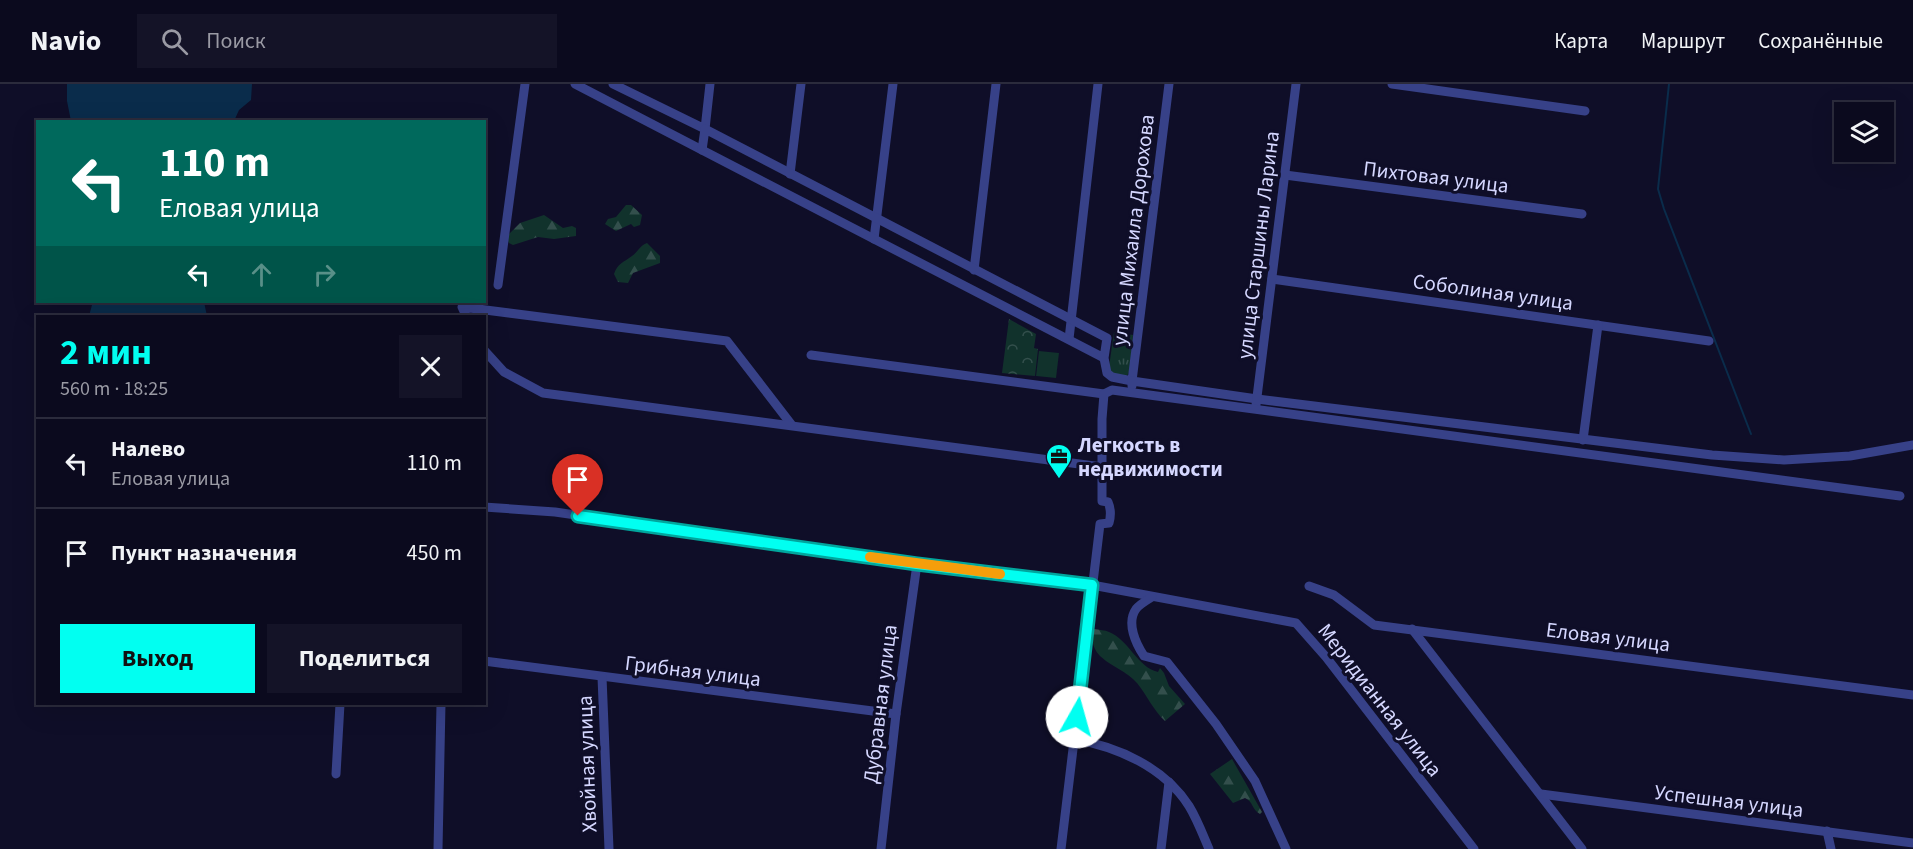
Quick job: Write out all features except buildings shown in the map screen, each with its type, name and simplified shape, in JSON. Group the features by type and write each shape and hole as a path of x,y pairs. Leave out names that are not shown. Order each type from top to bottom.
{"street":[{"path":"498,285 525,84"},
{"path":"575,84 1104,358"},
{"path":"702,150 710,84"},
{"path":"790,174 801,84"},
{"path":"874,239 893,84"},
{"path":"975,270 996,84"},
{"path":"1069,339 1098,84"},
{"name":"улица Михаила Дорохова","path":"1131,392 1169,84"},
{"name":"улица Старшины Ларина","path":"1256,410 1296,84"},
{"path":"1392,84 1585,111"},
{"path":"617,85 1107,338 1104,358 1107,373 1112,377 1257,399 1712,455 1784,460 1850,456 1913,445"},
{"name":"Пихтовая улица","path":"1285,175 1582,214"},
{"name":"Соболиная улица","path":"1272,279 1709,341"},
{"path":"466,315 462,307 727,341 791,424"},
{"path":"1583,440 1598,325"},
{"path":"486,352 504,372 543,393 1102,466"},
{"path":"811,355 1104,394 1112,390 1131,392 1900,496"},
{"path":"1061,849 1092,585 1096,573 1100,524 1109,523 1111,509 1108,502 1102,501 1104,394"},
{"path":"1745,476 1748,458"},
{"path":"486,507 555,512 917,564 1092,585"},
{"name":"Дубравная улица","path":"881,849 896,714 917,564"},
{"name":"Меридианная улица","path":"1092,585 1296,623 1326,657 1474,849"},
{"name":"Еловая улица","path":"1309,586 1334,596 1374,625 1913,695"},
{"path":"1152,597 1136,609 1132,621 1136,642 1144,656 1167,662 1216,724 1255,781 1286,849"},
{"path":"1412,629 1582,849"},
{"name":"Грибная улица","path":"486,661 896,714"},
{"name":"Хвойная улица","path":"602,677 609,849"},
{"path":"336,774 340,705"},
{"path":"438,849 441,705"},
{"path":"1074,739 1103,744 1127,754 1169,782 1190,807 1209,849"},
{"path":"1161,849 1169,782"},
{"name":"Успешная улица","path":"1541,794 1913,843"},
{"path":"1827,831 1831,849"}],"green space":[{"path":"626,205 631,205 642,215 640,225 634,227 631,224 616,231 605,224 608,219 616,217"},
{"path":"544,215 563,228 572,226 576,228 576,236 554,239 538,237 513,245 509,243 506,237 520,223"},
{"path":"647,243 660,256 660,263 633,273 628,283 618,282 614,274 617,268"},
{"path":"1009,319 1036,334 1034,348 1038,349 1035,376 1002,373"},
{"path":"1114,332 1133,335 1130,370 1127,376 1113,374 1109,367"},
{"path":"1039,351 1059,353 1056,378 1036,376"},
{"path":"1094,629 1107,631 1116,636 1144,665 1158,672 1160,668 1169,686 1185,704 1165,721 1137,683 1099,655 1093,640"},
{"path":"1232,759 1262,812 1260,814 1245,798 1233,803 1210,774"}],"water":[{"path":"67,84 252,84 251,100 239,110 234,120 71,120"},
{"path":"89,303 204,303 207,315 89,315 92,305"}],"waterway":[{"path":"1669,84 1658,189 1751,434"}],"slow traffic":[{"path":"870,557 1000,574"}],"place":[{"name":"Легкость в недвижимости","path":"1059,480"}],"route":[{"path":"578,516 917,564 1092,585 1077,717"}]}
